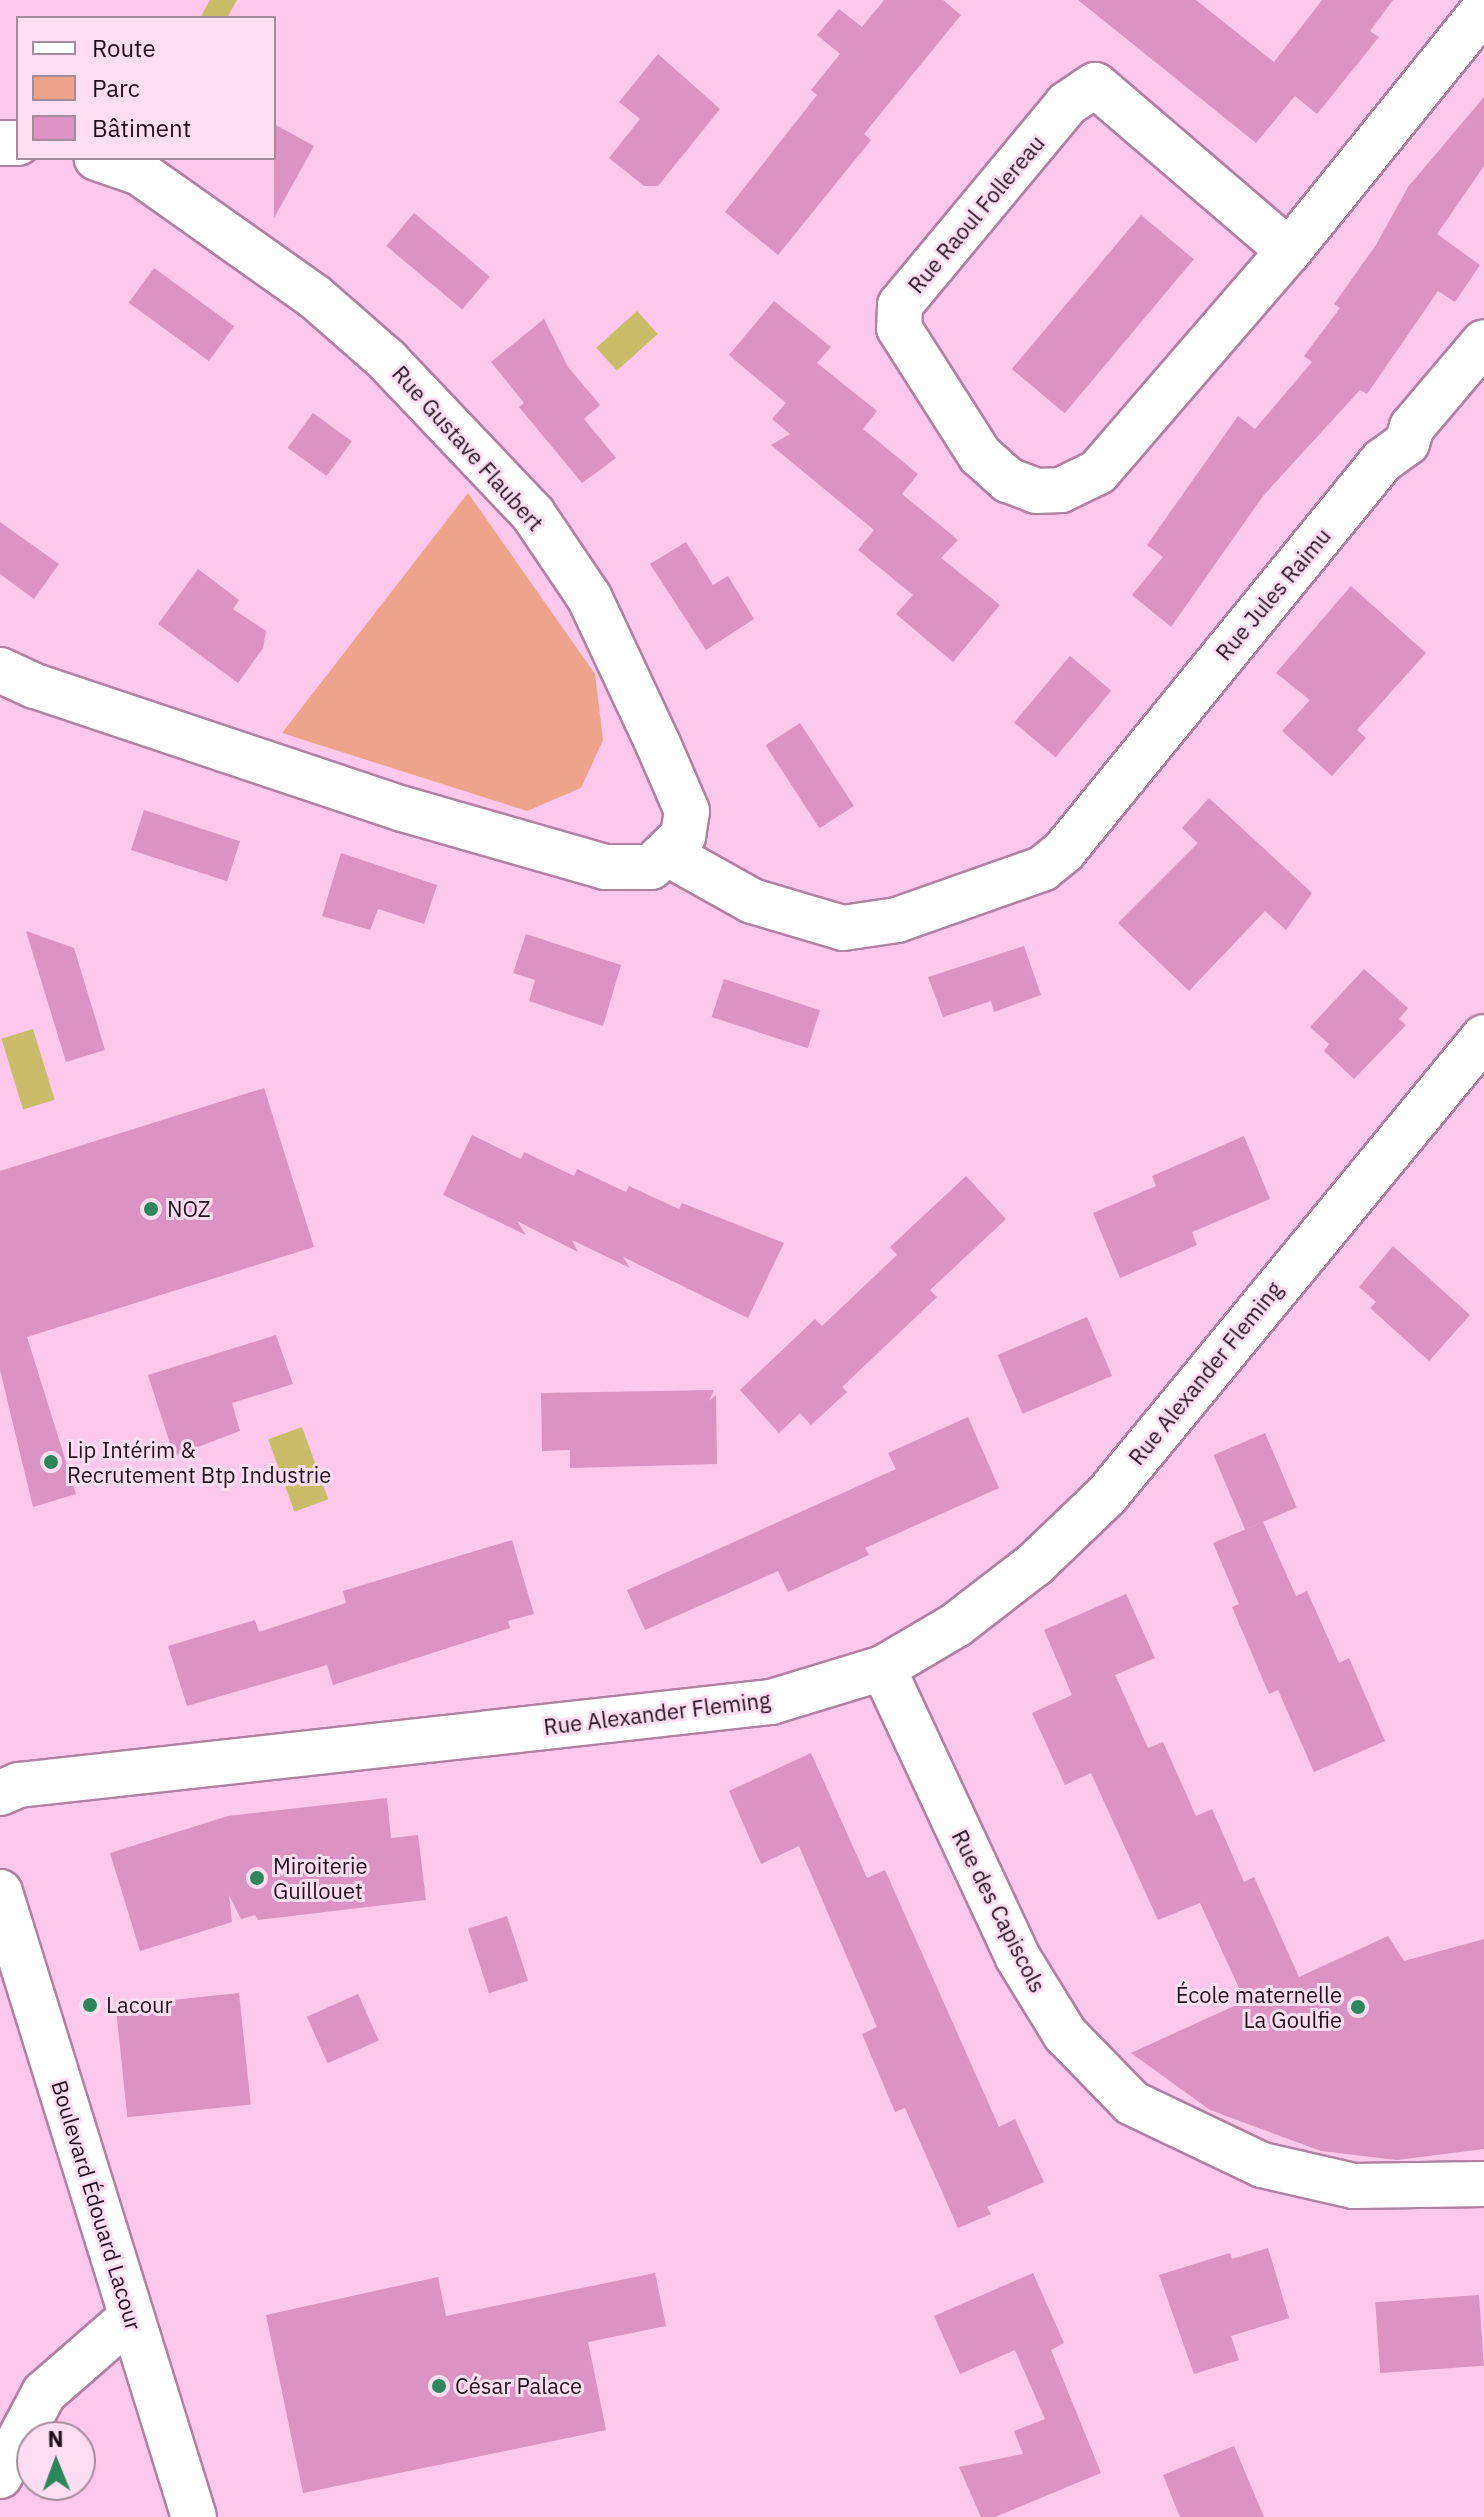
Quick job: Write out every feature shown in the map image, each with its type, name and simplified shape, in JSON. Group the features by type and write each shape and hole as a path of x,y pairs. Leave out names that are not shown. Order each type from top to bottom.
{"street":[{"name":"Rue Raoul Follereau","path":"1289,251 1095,85 1067,104 900,305 899,328 980,455 1019,486 1061,490 1098,472 1289,251 1484,9"},
{"name":"Rue Gustave Flaubert","path":"103,160 140,173 315,297 387,360 533,514 589,597 687,811 683,836 668,854"},
{"name":"Rue Jules Raimu","path":"668,854 752,901 843,928 897,920 1042,869 1064,851 1382,461 1407,443 1412,427 1484,342"},
{"path":"0,670 35,686 403,809 605,867 651,867 668,854"},
{"name":"Rue Alexander Fleming","path":"0,1793 19,1785 771,1702 883,1668 978,1607 1035,1564 1107,1495 1474,1048"},
{"name":"Rue des Capiscols","path":"883,1668 1017,1956 1065,2034 1132,2103 1277,2169 1354,2186 1484,2184"},
{"name":"Boulevard Édouard Lacour","path":"0,1892 194,2517"},
{"path":"0,2476 44,2393 131,2317"}],"green space":[{"path":"468,493 595,674 603,740 581,788 527,811 282,733"}],"shaded area":[{"path":"210,0 237,0 228,16 201,16"},
{"path":"637,311 658,334 617,371 596,348"},
{"path":"33,1029 55,1100 23,1109 1,1039"},
{"path":"302,1427 328,1499 295,1512 268,1439"}],"building":[{"path":"884,0 943,0 961,15 864,134 871,140 778,255 725,212 817,95 811,90 840,54 817,35 839,9 862,27"},
{"path":"1078,0 1196,0 1274,62 1322,0 1393,0 1370,31 1379,37 1317,114 1295,96 1256,143"},
{"path":"658,54 720,109 658,186 644,186 609,158 640,119 619,102"},
{"path":"1484,97 1484,166 1437,234 1480,265 1455,302 1438,291 1367,394 1360,390 1263,496 1171,627 1132,595 1163,557 1147,545 1238,416 1255,429 1312,362 1304,356 1340,308 1334,304 1376,245 1408,187"},
{"path":"276,125 314,146 274,218 274,160"},
{"path":"414,213 490,277 462,310 386,246"},
{"path":"1141,215 1194,259 1065,413 1012,369"},
{"path":"154,268 234,326 209,361 129,303"},
{"path":"774,301 831,347 817,363 877,411 863,429 918,474 902,494 958,540 941,558 1000,605 953,662 896,614 913,595 858,550 874,530 771,445 790,434 772,419 786,403 729,355"},
{"path":"544,319 568,367 600,405 584,419 616,458 582,483 519,407 524,403 491,362"},
{"path":"313,413 352,441 327,476 288,448"},
{"path":"0,522 59,564 34,599 0,574"},
{"path":"686,542 713,585 728,576 754,619 706,650 650,564"},
{"path":"198,569 239,600 233,609 266,631 263,648 238,683 158,624"},
{"path":"1351,586 1426,653 1357,730 1366,738 1332,776 1282,731 1310,700 1276,673"},
{"path":"1070,656 1111,691 1055,757 1014,723"},
{"path":"800,723 854,806 820,828 766,745"},
{"path":"1209,798 1312,893 1286,930 1265,911 1189,991 1118,923 1198,843 1182,828"},
{"path":"144,810 240,841 227,881 131,850"},
{"path":"341,853 437,885 424,924 378,909 370,930 322,916"},
{"path":"26,931 74,948 105,1050 66,1062"},
{"path":"526,934 621,965 603,1026 529,1001 535,980 513,973"},
{"path":"1024,946 1041,995 994,1012 991,1001 943,1017 928,977"},
{"path":"1364,969 1408,1008 1399,1019 1406,1025 1354,1079 1324,1051 1329,1044 1310,1027"},
{"path":"724,979 820,1010 808,1048 712,1017"},
{"name":"NOZ","path":"264,1088 314,1247 27,1337 76,1494 33,1507 0,1370 0,1171"},
{"path":"472,1135 521,1159 524,1152 574,1176 577,1169 626,1192 629,1186 679,1209 682,1203 784,1243 748,1318 623,1257 630,1268 572,1240 578,1252 517,1221 526,1235 443,1195"},
{"path":"1244,1136 1270,1199 1192,1232 1197,1245 1120,1278 1093,1213 1156,1186 1152,1176"},
{"path":"966,1176 1006,1219 930,1290 937,1297 842,1387 847,1392 811,1425 800,1413 779,1433 740,1390 815,1319 822,1326 897,1255 890,1247"},
{"path":"1393,1246 1470,1315 1429,1361 1370,1308 1376,1302 1359,1287"},
{"path":"1087,1317 1112,1376 1023,1414 998,1355"},
{"path":"276,1335 293,1384 232,1403 240,1431 174,1456 148,1375"},
{"path":"714,1390 709,1401 716,1395 717,1464 570,1468 570,1450 542,1451 541,1393"},
{"path":"968,1417 999,1488 865,1548 869,1555 788,1592 778,1571 645,1630 627,1590 896,1469 888,1453"},
{"path":"1265,1433 1297,1508 1245,1529 1213,1455"},
{"path":"1263,1522 1296,1596 1307,1591 1339,1663 1349,1658 1385,1741 1314,1772 1278,1690 1269,1694 1232,1607 1239,1604 1213,1543"},
{"path":"512,1540 534,1614 508,1621 510,1628 333,1685 327,1665 187,1706 168,1646 255,1620 259,1632 346,1603 343,1591"},
{"name":"École maternelle La Goulfie","path":"1126,1594 1155,1658 1115,1675 1148,1748 1163,1742 1196,1816 1212,1809 1244,1882 1254,1877 1299,1977 1388,1936 1404,1961 1484,1939 1484,2149 1397,2160 1321,2151 1210,2110 1131,2053 1245,2001 1200,1903 1158,1920 1091,1773 1065,1785 1032,1713 1072,1695 1044,1630"},
{"path":"811,1753 867,1878 885,1870 999,2127 1015,2119 1044,2182 987,2207 991,2214 958,2228 905,2108 895,2112 862,2034 877,2027 799,1846 761,1864 729,1791"},
{"name":"Miroiterie Guillouet","path":"387,1798 391,1838 418,1835 426,1900 258,1920 255,1915 241,1919 229,1895 232,1922 140,1951 110,1853 228,1816"},
{"path":"507,1916 528,1981 489,1993 468,1929"},
{"path":"239,1993 251,2104 127,2117 116,2006"},
{"path":"358,1994 379,2041 328,2063 307,2017"},
{"path":"1268,2248 1289,2318 1231,2336 1239,2360 1194,2374 1159,2275 1230,2253 1232,2259"},
{"name":"César Palace","path":"655,2273 666,2326 588,2342 606,2430 303,2493 266,2315 438,2277 446,2316"},
{"path":"1033,2273 1064,2343 1051,2350 1101,2473 995,2517 981,2517 959,2467 1023,2454 1014,2431 1045,2419 1015,2350 960,2374 934,2316"},
{"path":"1479,2295 1484,2366 1380,2373 1375,2302"},
{"path":"1234,2446 1264,2517 1180,2517 1163,2475"}],"place":[{"name":"NOZ","path":"151,1209"},
{"name":"Lip Intérim & Recrutement Btp Industrie","path":"51,1462"},
{"name":"Miroiterie Guillouet","path":"257,1878"},
{"name":"Lacour","path":"90,2005"},
{"name":"École maternelle La Goulfie","path":"1358,2007"},
{"name":"César Palace","path":"439,2386"}]}
